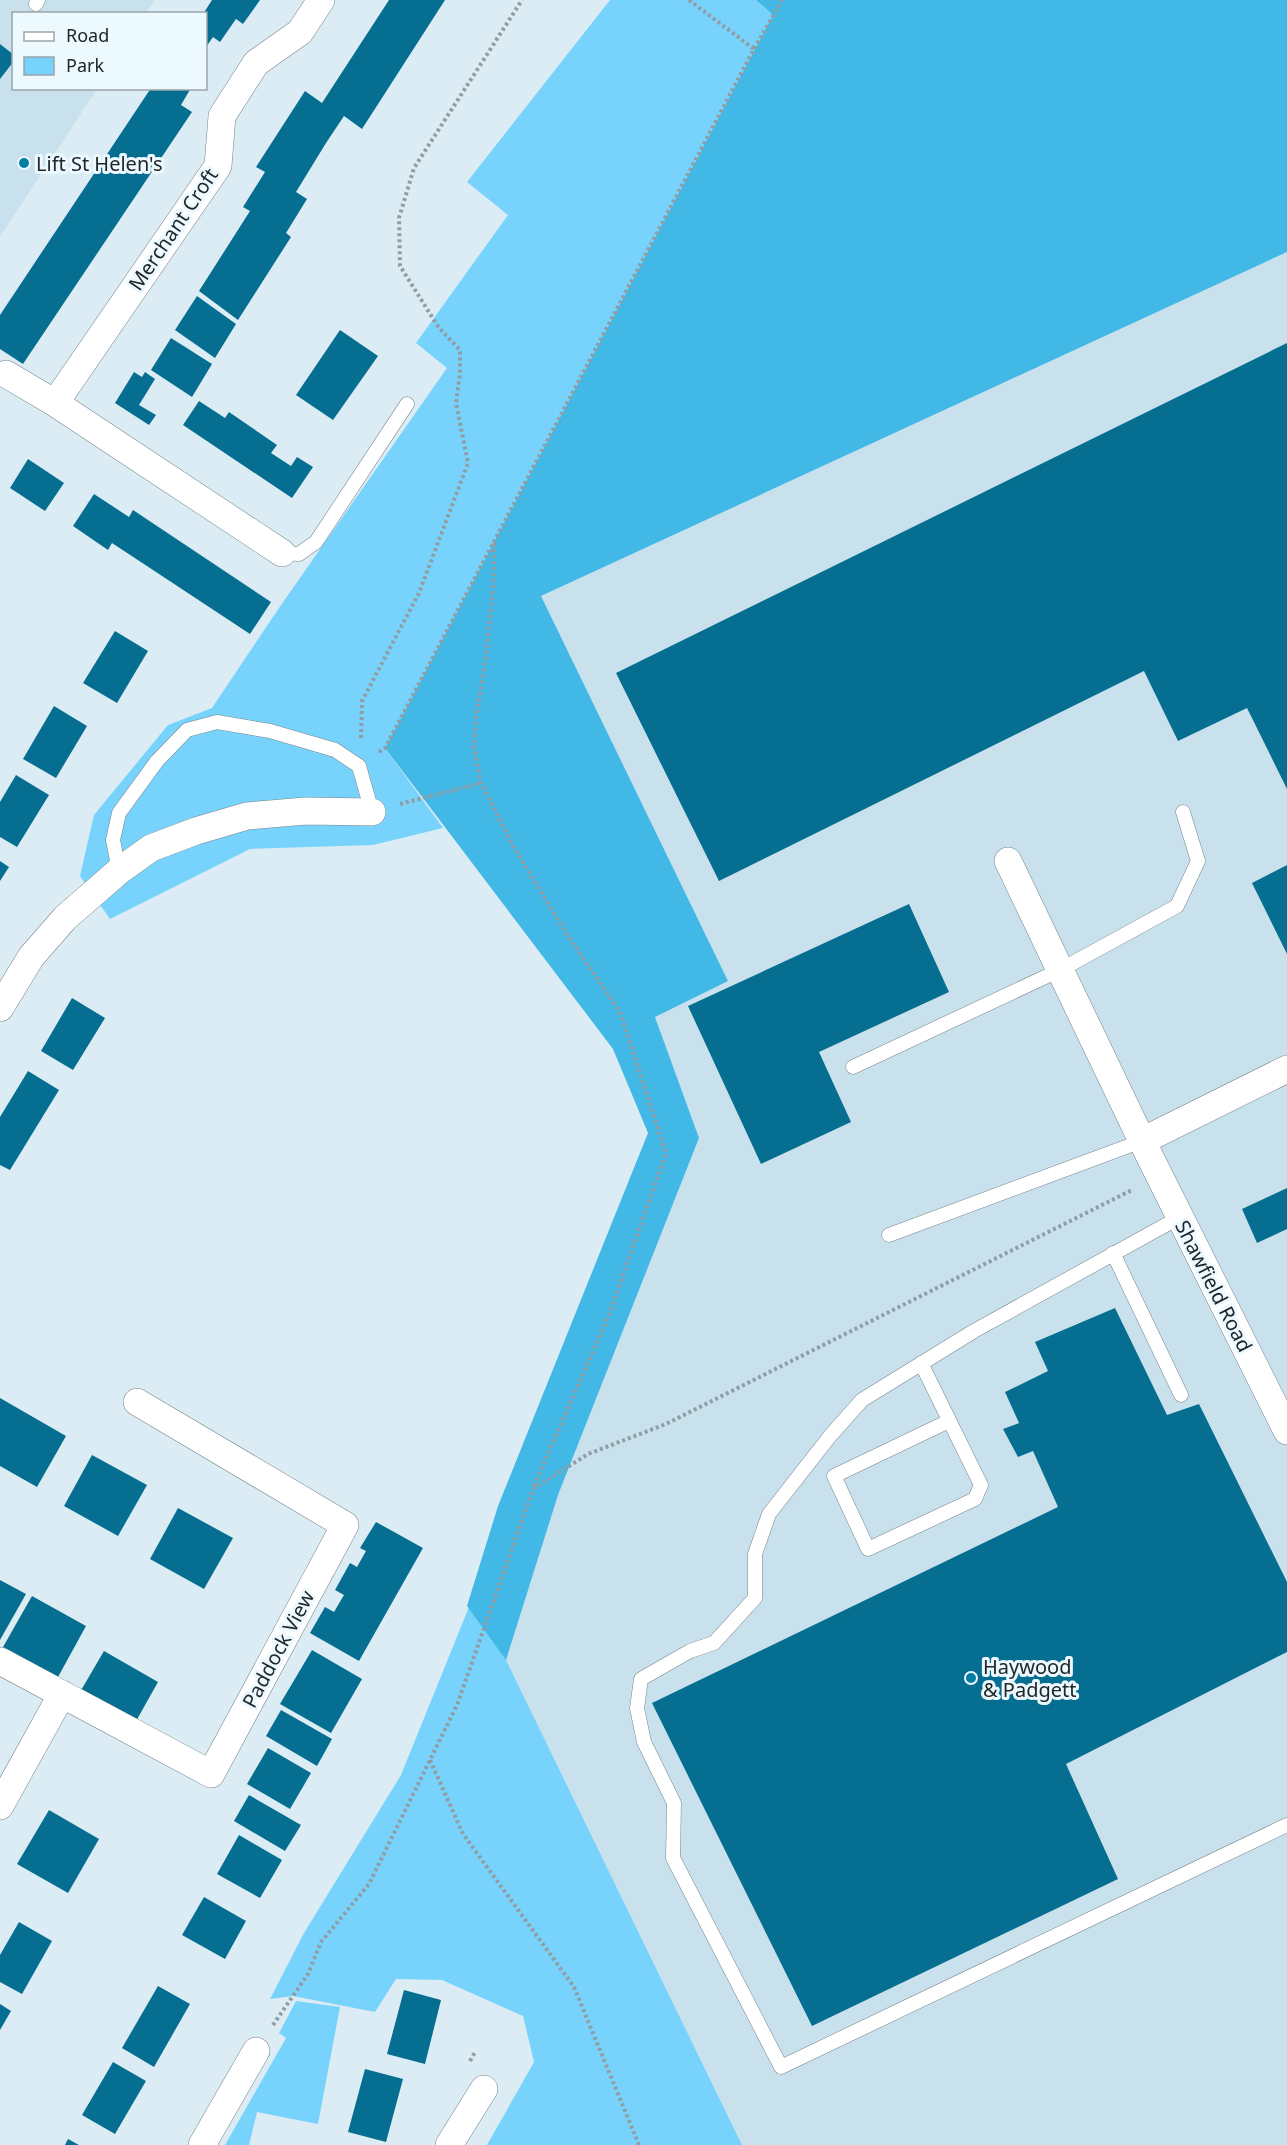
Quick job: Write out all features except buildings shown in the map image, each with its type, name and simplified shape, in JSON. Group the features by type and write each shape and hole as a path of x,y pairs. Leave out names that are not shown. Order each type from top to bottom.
{"street":[{"name":"Merchant Croft","path":"55,404 218,166 222,117 256,63 300,32 321,0"},
{"path":"6,374 282,553"},
{"path":"0,1008 31,957 65,918 119,870 152,848 196,831 247,816 306,811 372,812"},
{"name":"Shawfield Road","path":"1008,861 1159,1176 1287,1431"},
{"path":"1142,1141 1287,1069"},
{"name":"Paddock View","path":"0,1661 211,1774 345,1525 137,1402"},
{"path":"0,1806 62,1694"},
{"path":"202,2145 256,2051"},
{"path":"449,2145 484,2089"}],"lane":[{"path":"282,553 299,554 316,542 406,404"},
{"path":"119,870 113,840 119,813 157,761 187,730 218,722 270,731 335,750 359,766 372,812"},
{"path":"853,1066 1060,970 1177,906 1198,861 1183,812"},
{"path":"890,1235 1142,1141"},
{"path":"1180,1217 974,1331 862,1400 830,1436 769,1514 755,1554 755,1598 714,1643 690,1652 641,1679 637,1708 644,1742 674,1803 673,1858 781,2067 1287,1825"},
{"path":"1113,1253 1181,1395"},
{"path":"921,1363 981,1485 975,1499 868,1549 834,1476 949,1421"}],"path":[{"path":"359,766 362,701 419,593 468,462 456,403 460,350 439,328 400,266 399,218 414,168 522,0"},
{"path":"689,0 754,49"},
{"path":"359,766 385,748 782,0"},
{"path":"256,2051 308,1974 321,1942 369,1884 458,1705 532,1489 609,1316 666,1153 620,1012 554,913 512,844 481,783 474,748 493,589 494,543"},
{"path":"372,812 481,783"},
{"path":"532,1489 588,1454 666,1424 1159,1176"},
{"path":"430,1760 464,1834 574,1987 639,2145"}],"shaded area":[{"name":"Lift St Helen's","path":"0,0 155,0 147,12 12,12 12,90 96,90 0,237"},
{"path":"756,0 1287,0 1287,252 541,596 728,981 655,1017 699,1138 558,1495 506,1660 467,1606 498,1506 648,1133 613,1049 385,748 773,15"},
{"path":"1287,252 1287,2145 742,2145 506,1660 558,1495 699,1138 655,1017 728,981 541,596"}],"green space":[{"path":"610,0 756,0 773,15 385,748 443,828 373,845 250,849 110,919 80,876 94,815 168,725 212,708 281,605 447,368 416,343 508,215 467,182"},
{"path":"471,1602 506,1660 742,2145 487,2145 534,2062 523,2016 442,1980 396,1979 375,2012 293,1996 270,1999 304,1933 401,1775"},
{"path":"296,2001 340,2007 318,2124 257,2112 249,2145 225,2145 286,2038 279,2033"}],"place":[{"name":"Lift St Helen's","path":"24,163"},
{"name":"Haywood & Padgett","path":"971,1678"}]}
